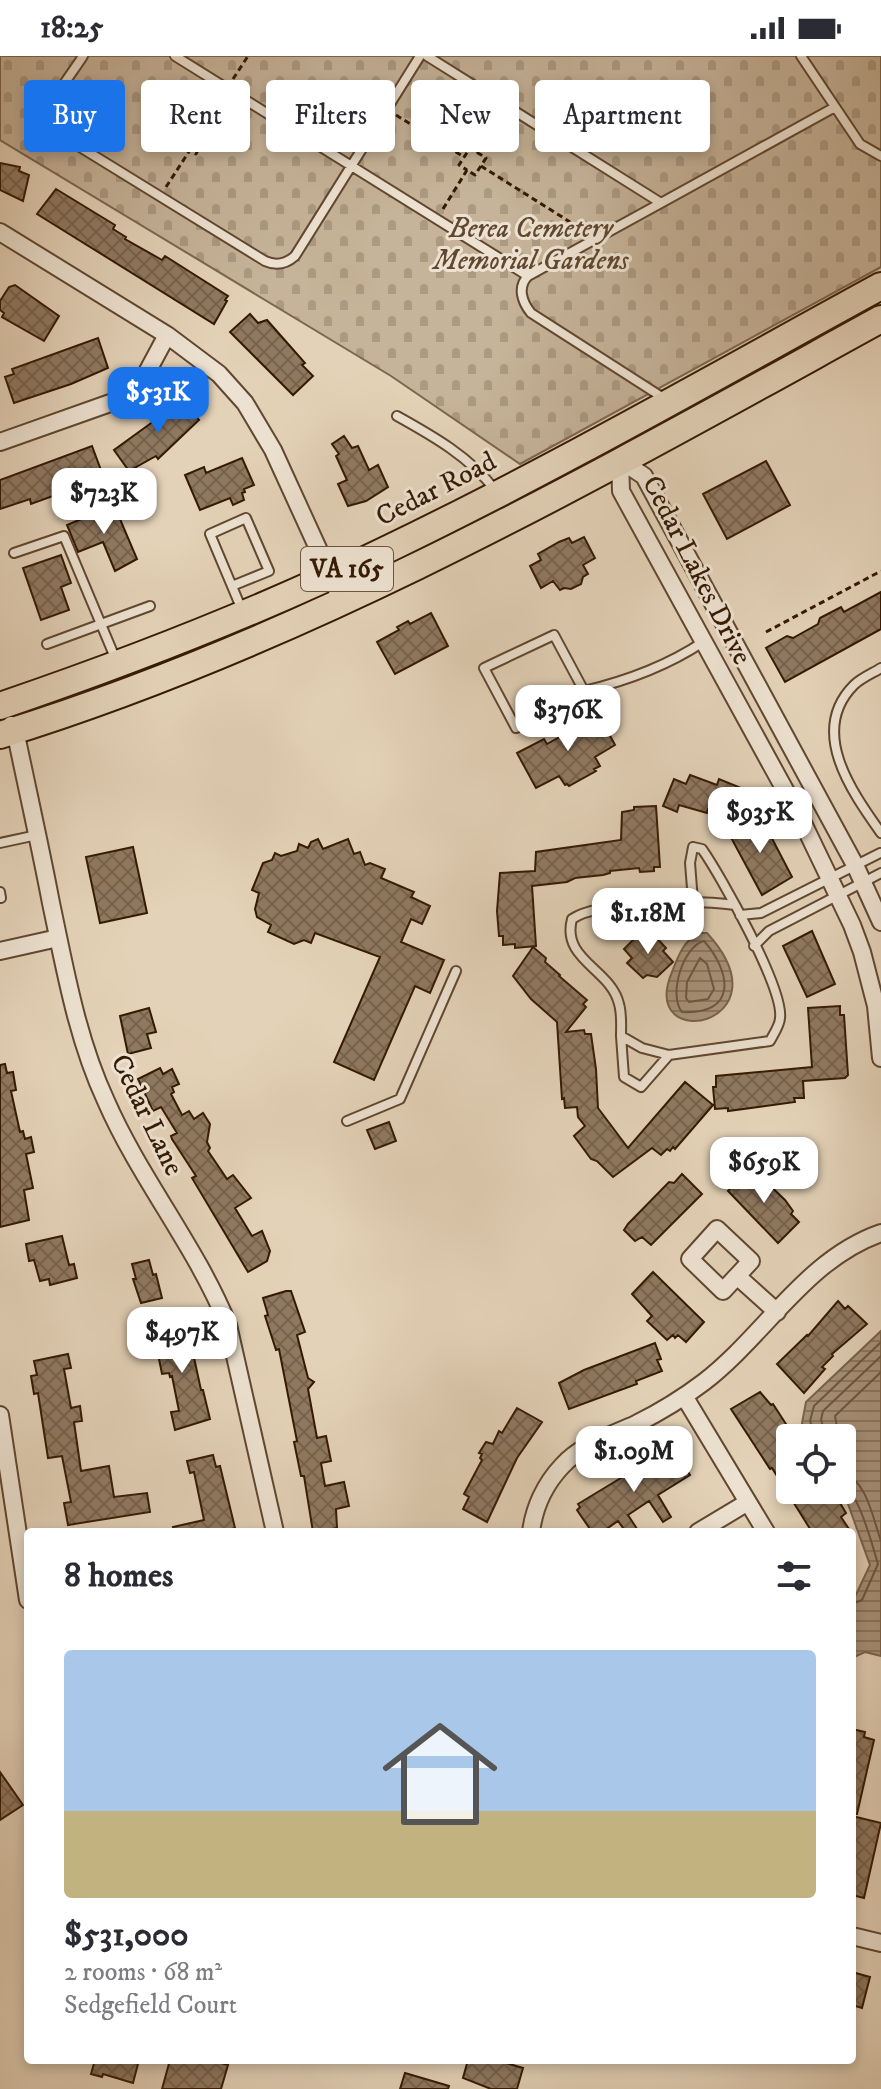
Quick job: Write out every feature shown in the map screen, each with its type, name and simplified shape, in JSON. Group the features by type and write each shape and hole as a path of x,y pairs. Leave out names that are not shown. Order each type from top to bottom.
{"main road":[{"name":"Cedar Road","path":"4,720 118,664 331,576 498,494 881,286"},
{"name":"VA 165","path":"4,720 180,671 342,601 543,502 881,319"},
{"path":"556,463 620,460 621,447 634,435 758,367 809,325"}],"street":[{"path":"0,232 167,335 219,374 245,403 273,450 342,601"},
{"path":"0,442 113,402 145,376 167,335"},
{"name":"Cedar Lakes Drive","path":"620,460 621,491 802,821 838,896 862,952 876,1006 881,1058"},
{"name":"Cedar Lakes Drive","path":"620,460 644,476 855,865 881,922"},
{"name":"Cedar Lane","path":"4,720 38,835 75,1011 105,1101 128,1147 217,1297 228,1325 274,1528"},
{"path":"0,951 58,938"},
{"path":"532,1528 539,1502 551,1480 576,1453 684,1396 740,1352 828,1261 854,1244 881,1233"},
{"path":"737,1276 777,1312"},
{"path":"684,1396 764,1528"},
{"path":"0,1415 24,1574"},
{"path":"705,1528 748,1502"},
{"path":"856,1937 881,1943"}],"lane":[{"path":"83,56 51,109 51,127 59,136 265,261 283,264 295,256 359,152"},
{"path":"175,56 213,80"},
{"path":"395,95 420,56"},
{"path":"427,56 465,80"},
{"path":"801,56 860,144 881,156"},
{"path":"250,103 528,276"},
{"path":"669,402 531,313 526,307 522,284 528,276 835,107"},
{"path":"519,114 661,203"},
{"path":"397,416 434,436 482,473 498,494"},
{"path":"232,586 269,571 246,518 210,534 232,586 244,614"},
{"path":"14,553 64,536 118,664"},
{"path":"47,644 150,606"},
{"path":"584,691 554,635 484,668 516,728 554,715 584,691 633,677 703,642"},
{"path":"881,668 854,684 838,708 833,730 837,755 851,791 881,833"},
{"path":"0,843 38,835"},
{"path":"621,1036 642,1048 669,1055 770,1041 781,1018 774,986 722,878 702,849 693,847 690,863 693,901"},
{"path":"740,915 761,913 881,851 881,860"},
{"path":"754,946 769,931 881,873"},
{"path":"669,1055 641,1087 624,1077 619,1002 604,980 572,946 572,919 582,912 693,901 735,905"},
{"path":"347,1121 400,1099 456,971"}],"path":[{"path":"233,80 248,56"},
{"path":"395,115 464,157"},
{"path":"470,148 477,153 486,158 475,175 459,165 470,148"},
{"path":"160,197 189,152"},
{"path":"481,166 597,238"},
{"path":"436,219 467,170"},
{"path":"766,632 881,571"}],"green space":[{"name":"Berea Cemetery Memorial Gardens","path":"0,56 881,56 881,267 520,464 391,376 0,140"}],"water":[{"path":"699,933 707,933 728,965 732,990 724,1008 708,1018 690,1021 675,1014 667,998 679,955 689,940"},
{"path":"881,1331 881,1656 865,1652 856,1656 856,1595 870,1565 848,1504 856,1504 856,1424 802,1423 806,1402"}],"building":[{"path":"0,163 20,167 19,171 29,175 23,201 0,190"},
{"path":"56,189 115,225 113,229 125,239 162,260 165,256 228,296 214,324 37,214"},
{"path":"15,285 59,316 44,341 2,317 4,313 0,310 0,301 9,287"},
{"path":"250,314 258,323 267,320 313,376 293,395 230,332"},
{"path":"98,338 108,368 14,403 5,377 14,374 12,369"},
{"path":"181,396 199,420 158,459 156,456 129,471 114,450 154,421 155,416"},
{"path":"344,436 352,448 358,446 369,470 378,465 388,487 366,501 348,506 338,484 347,480 336,456 339,454 332,444"},
{"path":"92,446 102,473 93,476 94,481 31,504 30,499 0,509 0,480"},
{"path":"242,458 254,485 244,489 244,500 233,505 230,498 200,510 185,475 204,467 206,473"},
{"path":"766,461 790,505 727,539 703,494"},
{"path":"114,505 137,559 115,571 103,542 78,552 67,525"},
{"path":"584,537 595,558 583,565 588,574 581,584 560,590 553,581 541,588 530,566 541,560 538,554 569,538 572,543"},
{"path":"61,555 71,583 61,587 69,610 41,620 23,568"},
{"path":"881,592 881,629 785,682 766,648 787,636 793,638 841,607 844,612"},
{"path":"431,613 448,646 395,674 377,642 399,630 397,627 408,621 410,624"},
{"path":"596,710 615,745 595,757 600,766 569,786 559,776 536,788 517,753 544,739 547,744 572,730 569,725"},
{"path":"690,775 717,785 719,779 746,790 734,820 708,809 707,813 679,805 677,812 663,806 674,779 686,784"},
{"path":"656,806 660,867 654,867 654,871 640,872 639,868 610,871 567,882 532,886 536,946 515,948 515,944 503,945 497,911 500,873 535,871 536,852 621,840 622,812 634,810 634,807"},
{"path":"757,819 760,825 764,823 792,877 762,895 728,832"},
{"path":"318,839 323,849 348,839 354,854 360,852 365,865 370,863 385,869 381,878 414,892 411,897 430,906 422,924 411,919 401,942 444,960 430,993 415,986 374,1080 334,1062 380,957 315,933 311,943 304,940 294,944 268,932 271,925 257,917 255,909 259,893 252,890 263,863 272,860 275,853 281,856 297,851 299,844 308,848 311,842"},
{"path":"133,847 147,913 100,923 86,857"},
{"path":"812,931 835,984 807,997 783,946"},
{"path":"651,932 666,948 663,951 673,962 657,977 647,975 643,978 627,963 632,958 624,949 638,935 643,940"},
{"path":"533,947 559,976 587,1000 583,1004 586,1007 566,1032 584,1030 585,1034 591,1034 598,1108 628,1148 685,1082 713,1105 675,1149 667,1149 661,1155 652,1148 613,1177 591,1159 574,1136 585,1126 578,1117 577,1107 565,1108 562,1099 557,1022 531,999 513,976"},
{"path":"840,1006 840,1015 844,1015 848,1075 845,1078 803,1081 804,1098 794,1098 795,1102 728,1111 728,1108 715,1109 713,1087 716,1087 716,1076 812,1067 808,1008"},
{"path":"149,1008 156,1032 147,1034 151,1048 128,1054 120,1016"},
{"path":"5,1064 7,1073 13,1072 16,1090 11,1091 20,1132 23,1131 25,1139 31,1137 34,1152 26,1154 33,1188 24,1190 29,1220 0,1227 0,1065"},
{"path":"160,1068 163,1074 172,1069 179,1084 172,1087 174,1092 171,1094 182,1115 189,1111 194,1119 203,1113 210,1124 208,1151 227,1179 233,1175 251,1198 235,1208 252,1236 262,1231 270,1251 267,1261 248,1272 192,1178 196,1176 172,1139 171,1136 177,1133 161,1107 153,1111 138,1079"},
{"path":"389,1122 396,1141 375,1149 367,1130"},
{"path":"747,1170 755,1177 758,1174 785,1200 793,1211 791,1214 799,1222 778,1243 728,1191"},
{"path":"682,1174 702,1194 651,1245 642,1237 635,1241 624,1230 628,1224 669,1182 674,1183"},
{"path":"62,1236 69,1265 74,1264 77,1278 50,1285 49,1279 40,1281 34,1260 29,1261 26,1244"},
{"path":"149,1260 162,1298 141,1303 132,1264"},
{"path":"653,1272 704,1322 686,1342 678,1335 667,1340 647,1321 652,1316 632,1294"},
{"path":"291,1291 305,1332 297,1335 308,1378 314,1382 308,1389 317,1438 326,1436 331,1461 321,1463 325,1486 344,1482 349,1506 336,1509 337,1528 312,1528 279,1349 276,1350 265,1316 268,1315 263,1298"},
{"path":"838,1301 867,1324 832,1354 822,1367 825,1369 804,1393 777,1364 808,1336"},
{"path":"180,1321 182,1331 188,1330 210,1419 175,1430 171,1412 179,1411 172,1376 162,1374 157,1349 160,1349 162,1339 159,1325"},
{"path":"655,1343 662,1371 636,1381 637,1384 569,1409 559,1383"},
{"path":"68,1354 71,1368 64,1369 71,1408 80,1406 82,1421 74,1422 81,1471 109,1466 114,1497 147,1493 150,1512 68,1525 64,1503 71,1502 62,1456 48,1458 38,1393 34,1394 31,1376 37,1375 34,1361"},
{"path":"760,1392 773,1404 786,1424 776,1424 776,1474 731,1409"},
{"path":"517,1408 542,1422 517,1458 487,1522 463,1509 469,1497 464,1494 482,1460 479,1453 486,1442 493,1444"},
{"path":"672,1447 690,1475 658,1495 671,1517 663,1522 649,1501 628,1515 636,1528 623,1528 618,1521 608,1528 589,1528 577,1510 580,1507 578,1504"},
{"path":"213,1455 216,1467 220,1466 235,1528 173,1528 204,1520 194,1472 190,1473 187,1461"},
{"path":"794,1504 841,1504 846,1513 841,1517 848,1528 810,1528"},
{"path":"856,1730 865,1732 864,1737 874,1740 857,1814"},
{"path":"0,1772 23,1805 0,1820"},
{"path":"856,1817 881,1823 864,1898 856,1896"},
{"path":"856,1973 870,1977 862,2008 856,2006"},
{"path":"94,2064 138,2064 133,2083 103,2074 102,2077 91,2074"},
{"path":"169,2064 228,2065 221,2089 162,2089"},
{"path":"467,2064 509,2064 523,2068 517,2089 491,2089 463,2078"},
{"path":"405,2073 449,2086 448,2089 400,2089"}]}
